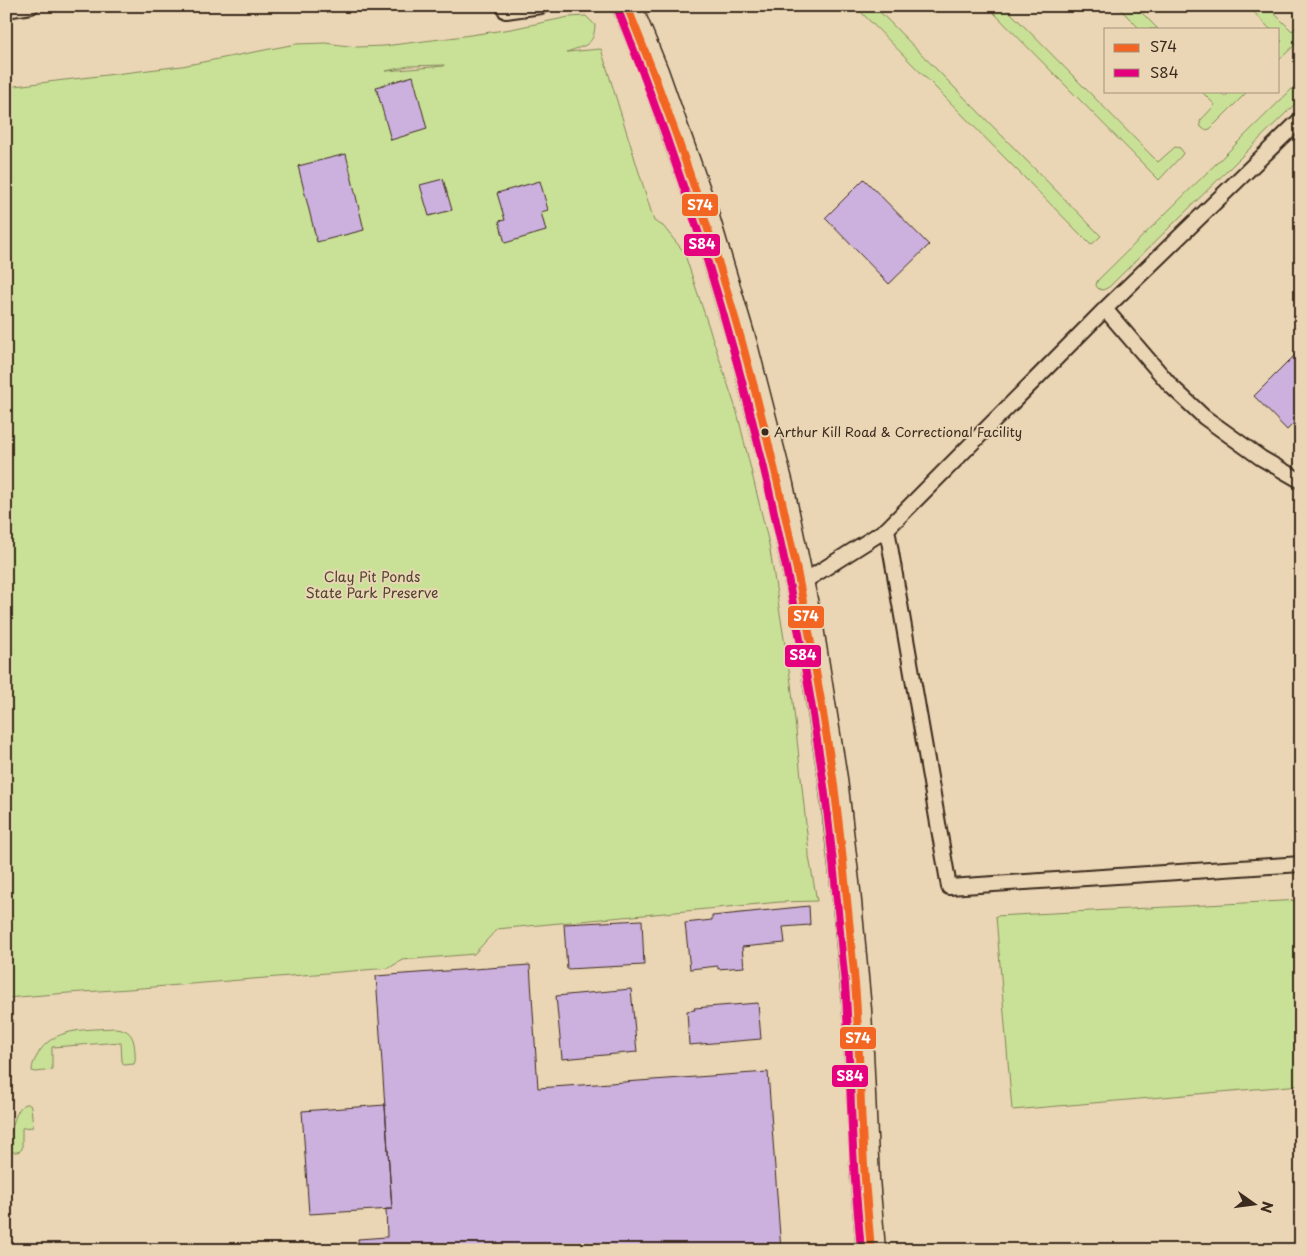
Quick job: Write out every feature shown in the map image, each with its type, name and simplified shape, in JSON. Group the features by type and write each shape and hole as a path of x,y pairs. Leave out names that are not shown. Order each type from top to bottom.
{"street":[{"path":"627,6 654,72 703,211 743,345 779,485 810,634 833,779 846,890 856,1010 864,1179 871,1250"}],"lane":[{"path":"6,10 31,6"},
{"path":"503,6 506,11 541,6"},
{"path":"800,584 886,529 1105,309 1301,119"},
{"path":"1105,309 1171,386 1204,417 1261,458 1301,481"},
{"path":"886,529 949,887 1301,864"}],"green space":[{"path":"855,6 874,6 1101,236 1091,245"},
{"path":"987,6 1004,6 1158,162 1175,147 1180,148 1183,152 1182,155 1159,180"},
{"path":"1117,6 1135,6 1157,28 1139,28"},
{"path":"1248,6 1267,6 1292,31 1301,23 1301,39 1280,59 1280,42 1282,41 1280,39 1280,28 1269,28"},
{"name":"Clay Pit Ponds State Park Preserve","path":"586,16 595,25 593,38 587,44 567,52 601,49 654,221 663,226 684,252 737,412 769,544 791,683 809,857 817,901 780,902 497,929 474,954 402,960 389,968 6,998 6,87 182,66 296,44 325,43 357,47 384,46 511,29 569,17","holes":["409,66 444,66 386,71"]},
{"path":"1301,80 1301,98 1109,287 1103,290 1098,288 1096,284 1098,280"},
{"path":"1202,92 1220,92 1225,97 1229,92 1247,92 1210,129 1205,130 1201,127 1200,121 1215,105"},
{"path":"1301,900 1301,1085 1012,1110 996,916"},
{"path":"114,1028 128,1032 132,1038 135,1052 134,1064 124,1065 121,1042 52,1047 52,1070 32,1071 33,1063 43,1047 60,1035 81,1030"},
{"path":"25,1104 31,1106 33,1127 22,1128 22,1149 17,1152 11,1152 8,1150 8,1146 14,1123 18,1111"}],"building":[{"path":"413,76 427,129 391,140 376,87"},
{"path":"346,154 364,230 317,242 298,166"},
{"path":"443,179 452,210 429,216 420,185"},
{"path":"864,179 929,245 889,284 825,218"},
{"path":"540,181 548,210 541,212 546,231 505,243 499,221 505,220 497,193"},
{"path":"1301,349 1301,416 1287,430 1254,396"},
{"path":"809,906 810,925 783,927 785,943 742,947 744,967 718,969 718,966 690,969 685,923 712,920 712,916"},
{"path":"642,920 644,965 567,969 564,924"},
{"path":"530,965 538,1088 768,1072 781,1250 359,1250 358,1239 387,1237 386,1209 392,1209 376,976"},
{"path":"631,989 637,1052 562,1059 556,996"},
{"path":"758,1003 761,1039 689,1045 687,1011 695,1010 694,1008"},
{"path":"385,1105 392,1209 309,1214 302,1111"}],"transit line":[{"name":"S74","path":"627,6 663,99 727,289 778,483 799,581 833,778 842,854 856,993 864,1159 871,1250"},
{"name":"S84","path":"618,10 654,103 687,197 717,292 744,388 789,582 823,779 832,855 846,993 854,1159 861,1250"}],"place":[{"name":"Arthur Kill Road & Correctional Facility","path":"765,432"}]}
